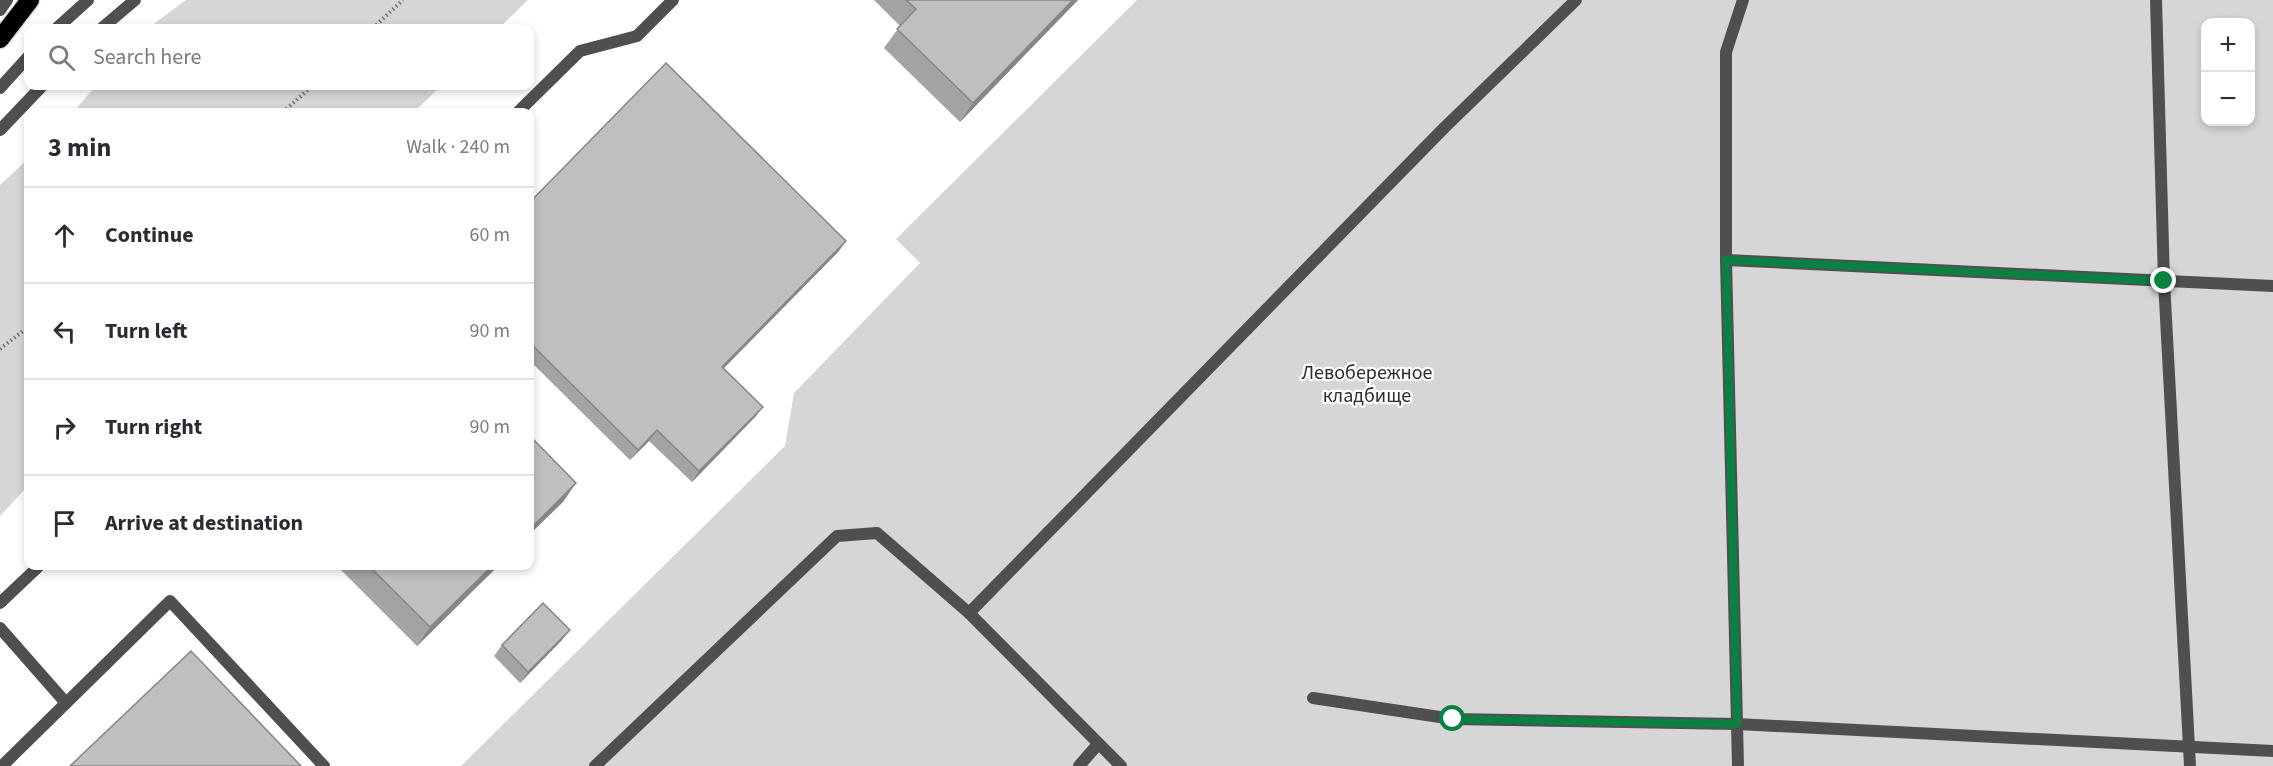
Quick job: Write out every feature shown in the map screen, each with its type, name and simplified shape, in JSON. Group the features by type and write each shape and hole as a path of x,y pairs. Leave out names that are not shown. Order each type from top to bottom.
{"highway":[{"path":"0,39 30,0"}],"lane":[{"path":"0,10 7,0"},
{"path":"18,15 40,0"},
{"path":"61,24 88,0"},
{"path":"107,24 135,0"},
{"path":"522,108 580,51 637,36 674,0"},
{"path":"969,613 1444,128 1576,0"},
{"path":"1738,766 1726,260 1726,52 1743,0"},
{"path":"2156,0 2164,281 2190,766"},
{"path":"0,88 24,61"},
{"path":"0,130 38,90"},
{"path":"1726,260 2273,286"},
{"path":"595,766 837,536 877,533 969,613 1121,766"},
{"path":"0,603 35,570"},
{"path":"2,766 170,601 324,766"},
{"path":"0,628 66,703"},
{"path":"1313,698 1453,719 1737,724 2273,751"},
{"path":"1079,766 1098,744"}],"path":[{"path":"377,24 404,0"},
{"path":"287,108 308,90"},
{"path":"0,348 24,330"}],"green space":[{"path":"186,0 528,0 503,24 153,24"},
{"name":"Левобережное кладбище","path":"1137,0 2273,0 2273,766 461,766 785,446 794,393 920,263 896,239"},
{"path":"92,90 437,90 418,108 77,108"},
{"path":"24,163 24,490 0,516 0,185"}],"building":[{"path":"906,0 1073,0 973,103 897,29 916,9"},
{"path":"666,63 846,241 722,367 763,407 699,471 657,430 638,450 534,347 534,198"},
{"path":"534,440 576,483 534,525"},
{"path":"373,570 488,570 430,627"},
{"path":"543,603 570,630 528,672 502,645"},
{"path":"191,651 301,766 70,766"}],"route":[{"path":"1453,719 1737,724 1726,260 2164,281"}]}
